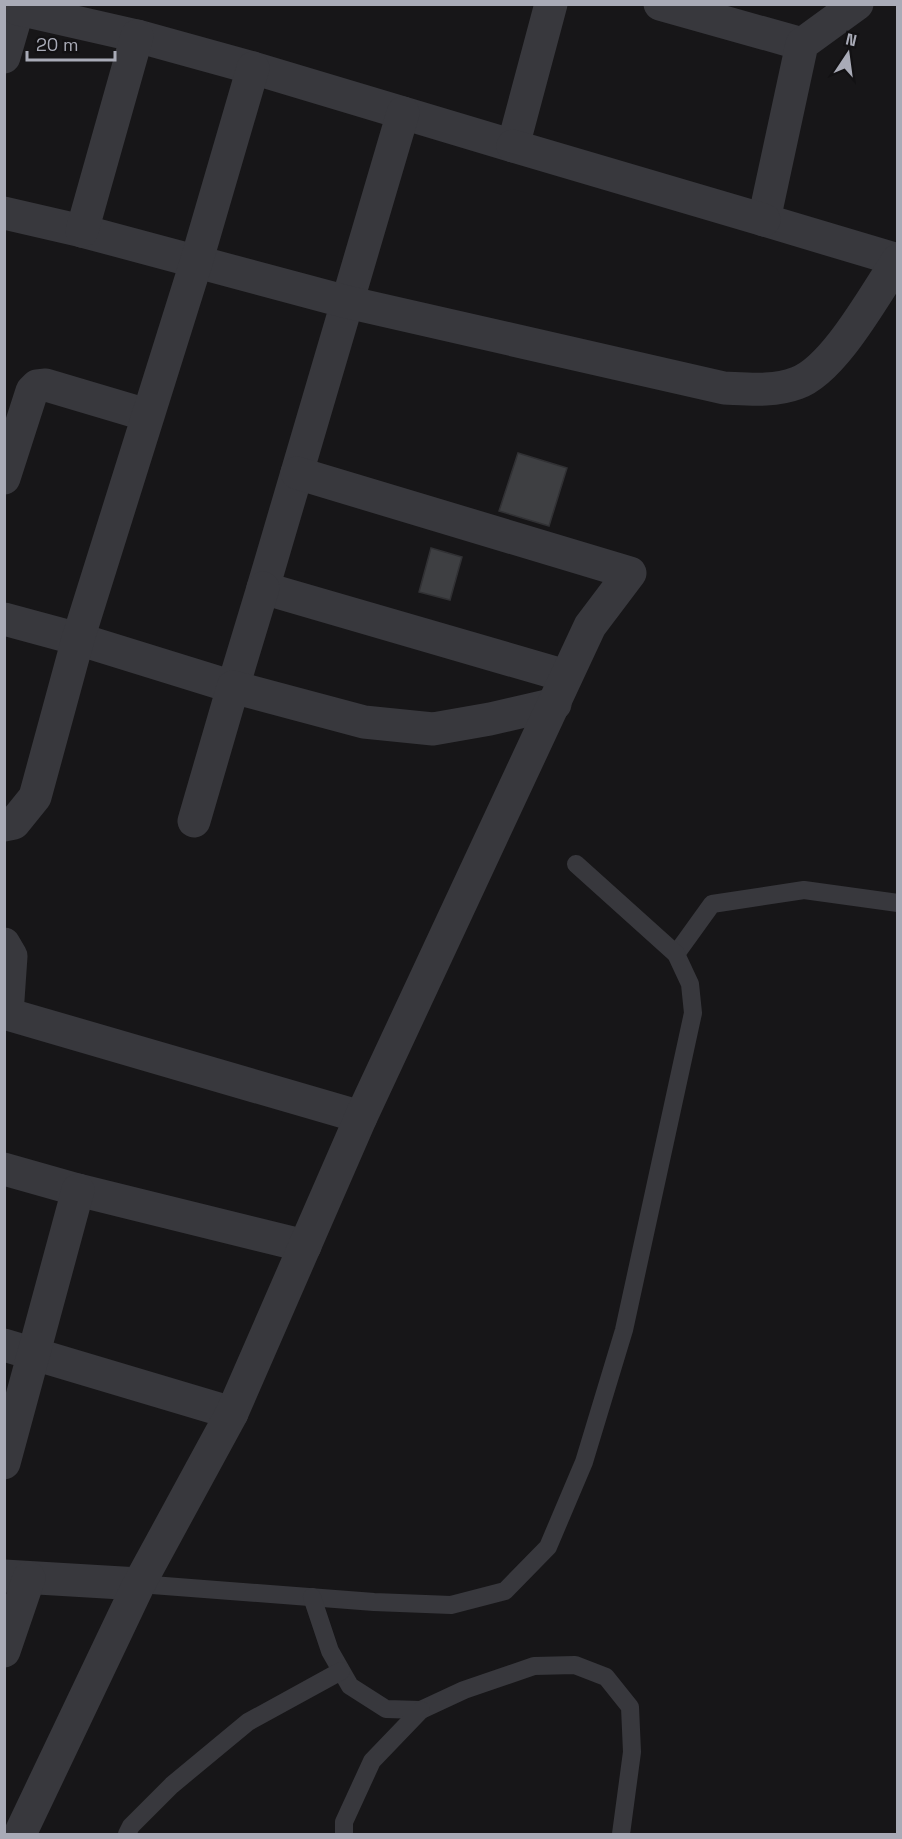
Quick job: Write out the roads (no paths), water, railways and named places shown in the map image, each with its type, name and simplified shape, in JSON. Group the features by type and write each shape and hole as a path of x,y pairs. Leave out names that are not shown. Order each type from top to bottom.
{"street":[{"path":"513,146 551,4"},
{"path":"660,4 802,44"},
{"path":"764,220 802,44 857,4"},
{"path":"4,57 11,7 137,36 253,68 897,260 827,362 798,383 766,390 724,388 347,302 82,231 4,213"},
{"path":"82,231 137,36"},
{"path":"4,825 14,823 35,797 78,639 196,263 253,68"},
{"path":"194,821 403,113"},
{"path":"4,478 32,391 37,386 46,385 147,415"},
{"path":"20,1834 139,1584 232,1413 362,1117 590,626 630,573 297,473"},
{"path":"264,588 560,690"},
{"path":"4,619 78,639 233,687 364,722 433,729 490,719 560,690"},
{"path":"4,944 11,956 6,1019 362,1117"},
{"path":"4,1169 78,1190 305,1246"},
{"path":"4,1463 19,1350 78,1190"},
{"path":"19,1350 232,1413"},
{"path":"4,1650 17,1577 139,1584"}],"lane":[{"path":"139,1584 451,1605 505,1591 548,1547 584,1462 624,1330 693,1013 690,984 676,954 576,864"},
{"path":"676,954 712,904 804,890 897,903"},
{"path":"312,1597 330,1651 350,1686 386,1709 421,1710"},
{"path":"344,1834 344,1822 372,1761 421,1710 464,1690 534,1666 575,1665 606,1677 630,1707 632,1752 621,1834"},
{"path":"127,1834 131,1826 172,1785 248,1722 341,1671"}]}
